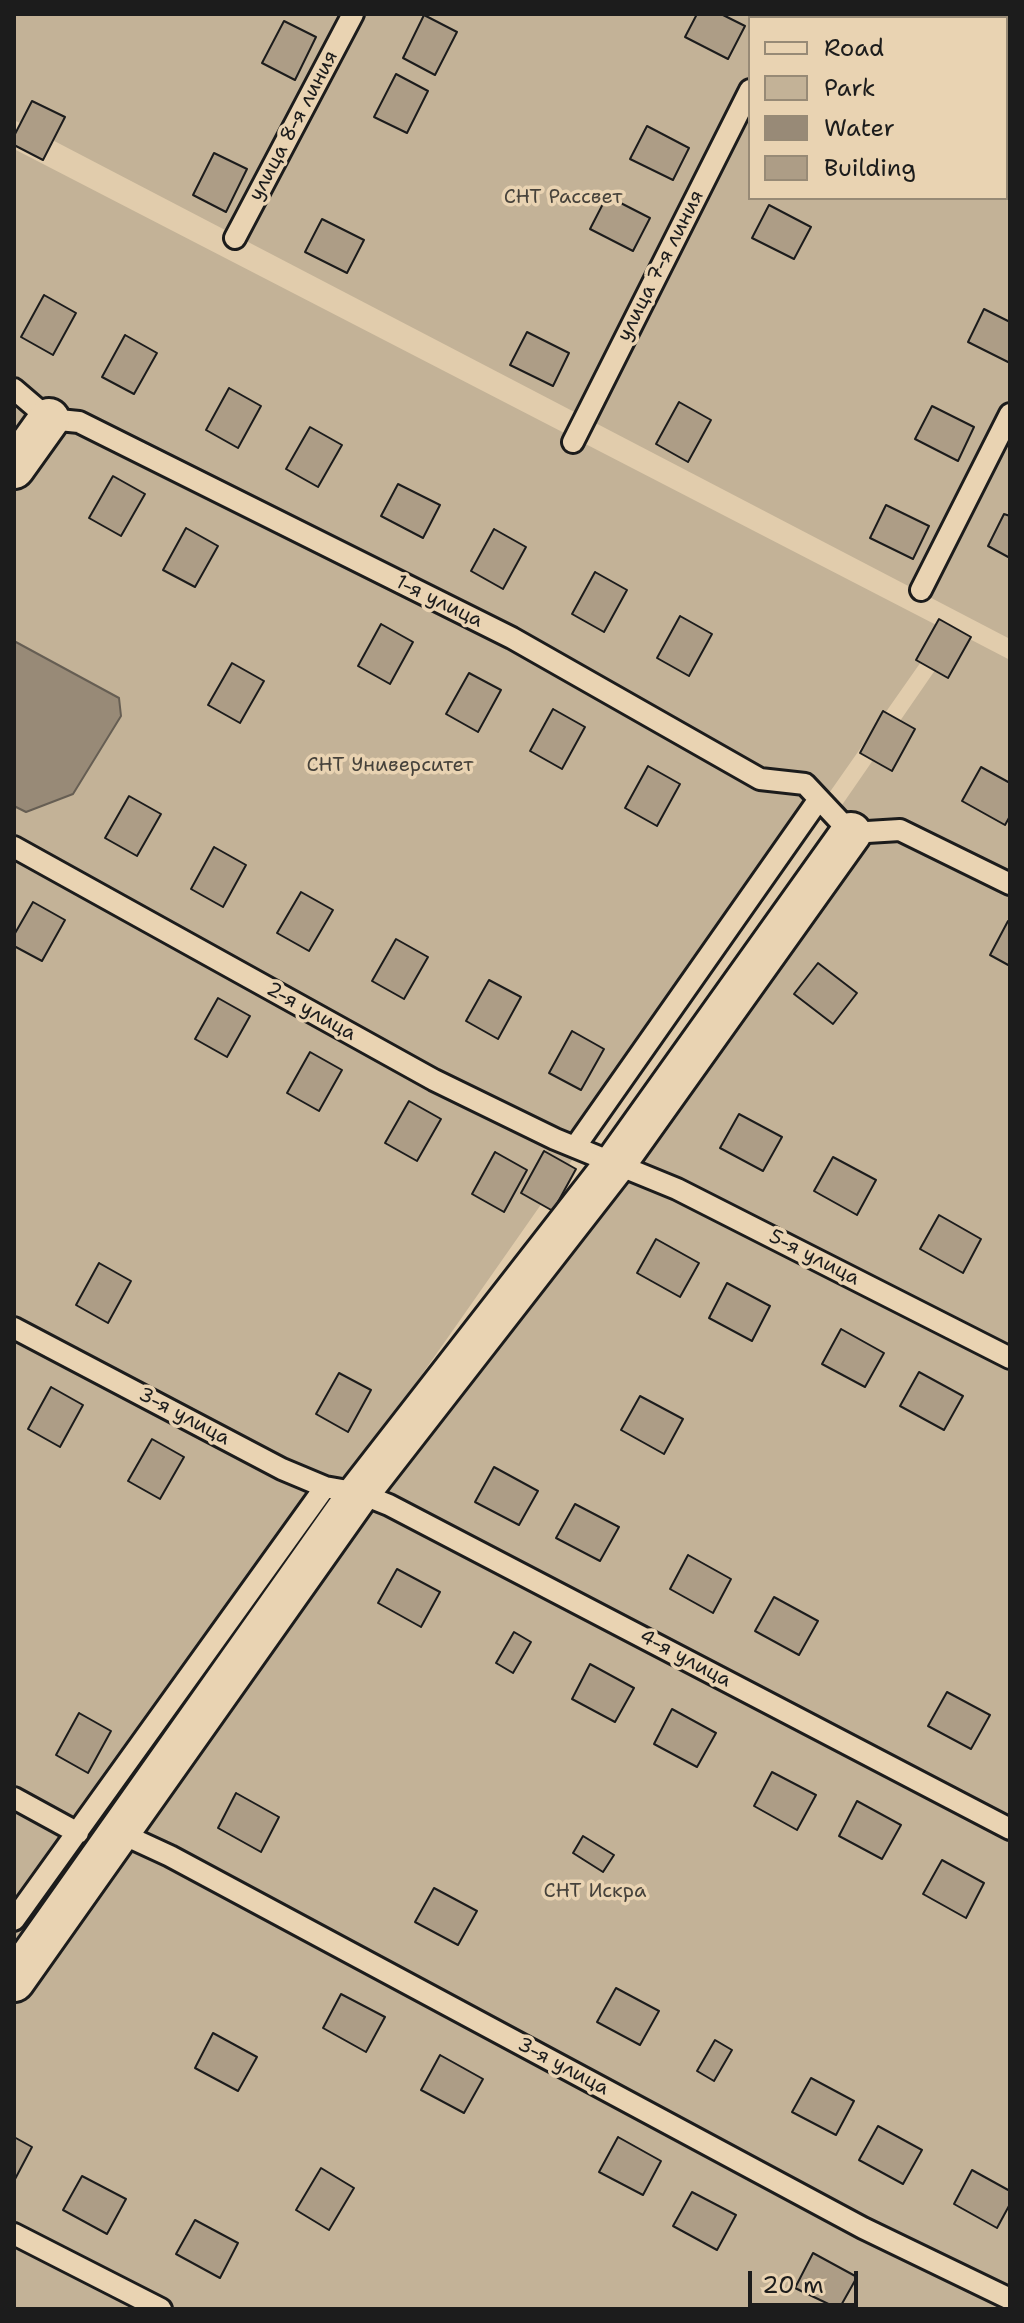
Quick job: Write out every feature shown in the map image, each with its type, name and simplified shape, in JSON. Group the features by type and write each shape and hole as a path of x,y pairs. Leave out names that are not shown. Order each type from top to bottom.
{"street":[{"path":"14,468 49,419"},
{"path":"14,1981 118,1832 342,1490 615,1164 851,833"}],"lane":[{"name":"улица 8-я линия","path":"235,238 353,14"},
{"name":"улица 7-я линия","path":"573,442 748,94"},
{"name":"1-я улица","path":"14,389 49,419 79,422 512,638 760,779 805,784 851,833"},
{"path":"921,590 1010,414"},
{"path":"575,1147 819,799"},
{"path":"851,833 900,830 1010,884"},
{"name":"2-я улица","path":"14,847 434,1080 615,1164"},
{"name":"5-я улица","path":"615,1164 677,1189 1010,1358"},
{"name":"3-я улица","path":"14,1328 282,1469 342,1490"},
{"path":"14,1920 342,1490"},
{"name":"4-я улица","path":"342,1490 389,1505 1010,1829"},
{"path":"14,1798 78,1833"},
{"name":"3-я улица","path":"118,1832 170,1856 863,2228 1010,2299"},
{"path":"14,2234 161,2309"}],"green space":[{"name":"СНТ Рассвет","path":"14,14 1010,14 1010,639 14,120"},
{"name":"СНТ Университет","path":"14,149 944,629 14,1957"},
{"name":"СНТ Искра","path":"960,634 1010,660 1010,2309 14,2309 14,2005"}],"water":[{"path":"14,641 119,698 121,716 73,794 26,812 14,806"}],"building":[{"path":"697,14 721,14 745,26 728,59 685,37"},
{"path":"907,14 911,16 867,16"},
{"path":"424,15 457,32 435,75 403,58"},
{"path":"284,21 316,37 295,80 262,63"},
{"path":"396,74 428,91 407,133 374,117"},
{"path":"32,101 65,117 43,160 14,145 14,136"},
{"path":"647,126 689,148 673,180 630,159"},
{"path":"214,153 247,169 226,212 193,195"},
{"path":"607,196 650,218 633,251 590,229"},
{"path":"769,205 811,227 794,259 752,238"},
{"path":"322,219 364,240 347,273 305,252"},
{"path":"44,295 76,313 53,355 21,337"},
{"path":"984,309 1010,322 1010,363 968,342"},
{"path":"527,332 569,353 553,386 510,365"},
{"path":"125,335 157,353 134,394 102,377"},
{"path":"229,388 261,406 238,448 206,430"},
{"path":"679,402 711,420 688,462 656,444"},
{"path":"932,406 974,427 958,461 915,439"},
{"path":"310,427 342,445 318,487 286,469"},
{"path":"113,476 145,494 121,536 89,518"},
{"path":"398,484 440,505 423,538 381,516"},
{"path":"886,505 929,526 913,559 870,538"},
{"path":"1004,514 1010,516 1010,558 988,546"},
{"path":"186,528 218,546 195,587 163,570"},
{"path":"494,529 526,547 503,589 471,571"},
{"path":"595,572 627,590 604,632 572,614"},
{"path":"680,616 712,634 689,676 657,658"},
{"path":"939,619 971,637 948,678 916,660"},
{"path":"381,624 413,642 390,684 358,666"},
{"path":"232,663 264,681 240,723 208,705"},
{"path":"469,673 501,690 478,732 446,714"},
{"path":"553,709 585,727 562,769 530,751"},
{"path":"883,711 915,729 892,771 860,753"},
{"path":"648,766 680,784 657,826 625,808"},
{"path":"981,767 1010,783 1010,816 1005,825 962,801"},
{"path":"129,796 161,814 137,856 105,838"},
{"path":"214,847 246,865 223,907 191,889"},
{"path":"301,892 333,910 309,951 277,933"},
{"path":"33,902 65,920 42,961 14,946 14,935"},
{"path":"1010,922 1010,966 990,955"},
{"path":"396,939 428,957 404,999 372,981"},
{"path":"818,963 857,993 833,1024 794,994"},
{"path":"489,980 521,997 498,1039 466,1021"},
{"path":"218,998 250,1016 227,1057 195,1039"},
{"path":"572,1031 604,1049 581,1090 549,1073"},
{"path":"310,1052 342,1070 319,1111 287,1093"},
{"path":"409,1101 441,1119 417,1161 385,1143"},
{"path":"739,1114 782,1137 763,1171 720,1148"},
{"path":"544,1151 576,1169 553,1211 521,1193"},
{"path":"495,1152 527,1170 504,1212 472,1194"},
{"path":"833,1157 876,1180 857,1215 814,1191"},
{"path":"939,1215 981,1239 963,1273 920,1249"},
{"path":"656,1239 699,1263 680,1297 637,1273"},
{"path":"99,1263 131,1281 108,1323 76,1305"},
{"path":"727,1283 770,1306 752,1341 709,1318"},
{"path":"841,1329 884,1353 865,1387 822,1364"},
{"path":"919,1372 963,1396 944,1430 900,1406"},
{"path":"339,1373 371,1390 348,1432 316,1414"},
{"path":"51,1387 83,1405 60,1447 28,1429"},
{"path":"640,1396 683,1419 664,1454 621,1430"},
{"path":"152,1439 184,1457 160,1499 128,1481"},
{"path":"494,1467 538,1491 519,1525 475,1502"},
{"path":"575,1504 619,1527 600,1561 556,1538"},
{"path":"688,1555 731,1579 713,1613 670,1589"},
{"path":"397,1569 440,1592 421,1627 378,1603"},
{"path":"774,1597 818,1621 799,1655 755,1631"},
{"path":"514,1632 531,1642 513,1673 496,1663"},
{"path":"590,1664 634,1688 615,1722 572,1699"},
{"path":"947,1692 990,1715 971,1749 928,1726"},
{"path":"672,1709 716,1733 697,1767 654,1744"},
{"path":"79,1713 111,1731 88,1773 56,1755"},
{"path":"772,1772 816,1795 797,1830 754,1806"},
{"path":"236,1793 279,1817 261,1852 218,1828"},
{"path":"857,1801 901,1825 882,1859 839,1836"},
{"path":"583,1836 614,1855 603,1872 573,1853"},
{"path":"942,1860 984,1883 966,1918 923,1894"},
{"path":"434,1888 477,1911 458,1945 415,1922"},
{"path":"616,1988 659,2011 640,2045 597,2022"},
{"path":"341,1994 385,2017 366,2052 323,2028"},
{"path":"213,2033 257,2057 238,2091 195,2068"},
{"path":"715,2040 732,2050 714,2081 697,2071"},
{"path":"440,2055 483,2079 464,2113 421,2090"},
{"path":"811,2078 854,2101 836,2135 792,2112"},
{"path":"878,2126 922,2150 903,2184 859,2160"},
{"path":"14,2137 32,2147 14,2181"},
{"path":"618,2137 661,2161 643,2195 599,2172"},
{"path":"321,2168 354,2188 329,2230 296,2210"},
{"path":"972,2170 1010,2191 1010,2204 997,2228 954,2204"},
{"path":"82,2176 126,2199 107,2234 63,2210"},
{"path":"692,2192 736,2215 717,2250 673,2226"},
{"path":"195,2220 238,2243 220,2278 176,2254"},
{"path":"813,2253 857,2277 839,2309 795,2288"}]}
